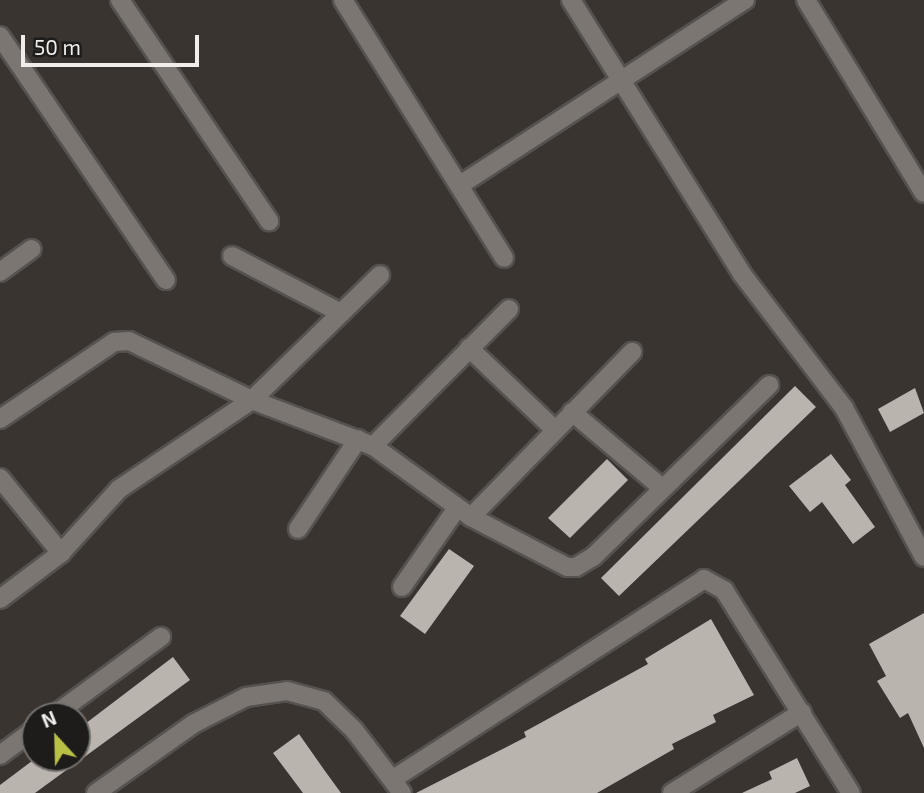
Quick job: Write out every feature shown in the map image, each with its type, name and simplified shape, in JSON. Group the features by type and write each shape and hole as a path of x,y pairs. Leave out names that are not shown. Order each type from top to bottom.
{"street":[{"path":"120,0 269,221"},
{"path":"343,0 504,258"},
{"path":"571,0 742,274 844,408 924,557"},
{"path":"460,185 620,78 745,0"},
{"path":"806,0 924,193"},
{"path":"0,36 166,280"},
{"path":"0,272 32,249"},
{"path":"232,256 341,313"},
{"path":"0,599 61,553 119,489 251,400 380,275"},
{"path":"299,529 365,442 509,309"},
{"path":"0,419 121,340 251,400 365,442 464,512 567,567 576,567 594,556 661,487 769,385"},
{"path":"469,348 555,430"},
{"path":"402,587 464,512 555,430 632,352"},
{"path":"572,412 661,487"},
{"path":"0,478 61,553"},
{"path":"96,793 193,724 246,697 287,691 324,701 398,786 704,579 724,590 852,793"},
{"path":"72,702 161,637"},
{"path":"672,793 802,712"},
{"path":"0,755 21,739"}],"building":[{"path":"795,386 816,407 619,596 601,578"},
{"path":"915,388 924,413 890,432 878,409"},
{"path":"831,454 851,480 845,485 875,527 853,544 822,502 810,512 789,486"},
{"path":"607,459 628,480 570,538 548,518"},
{"path":"449,549 474,566 425,634 400,616"},
{"path":"924,613 924,748 908,713 900,718 877,681 886,676 869,644"},
{"path":"711,619 754,695 713,715 716,722 672,744 674,749 597,793 416,793 526,737 524,732 648,664 645,659"},
{"path":"173,657 190,680 91,752 91,719"},
{"path":"299,734 341,793 303,793 273,753"},
{"path":"797,758 810,786 795,793 742,793 772,779 769,772"},
{"path":"21,769 21,772 64,772 35,793 0,793 0,785"}]}
